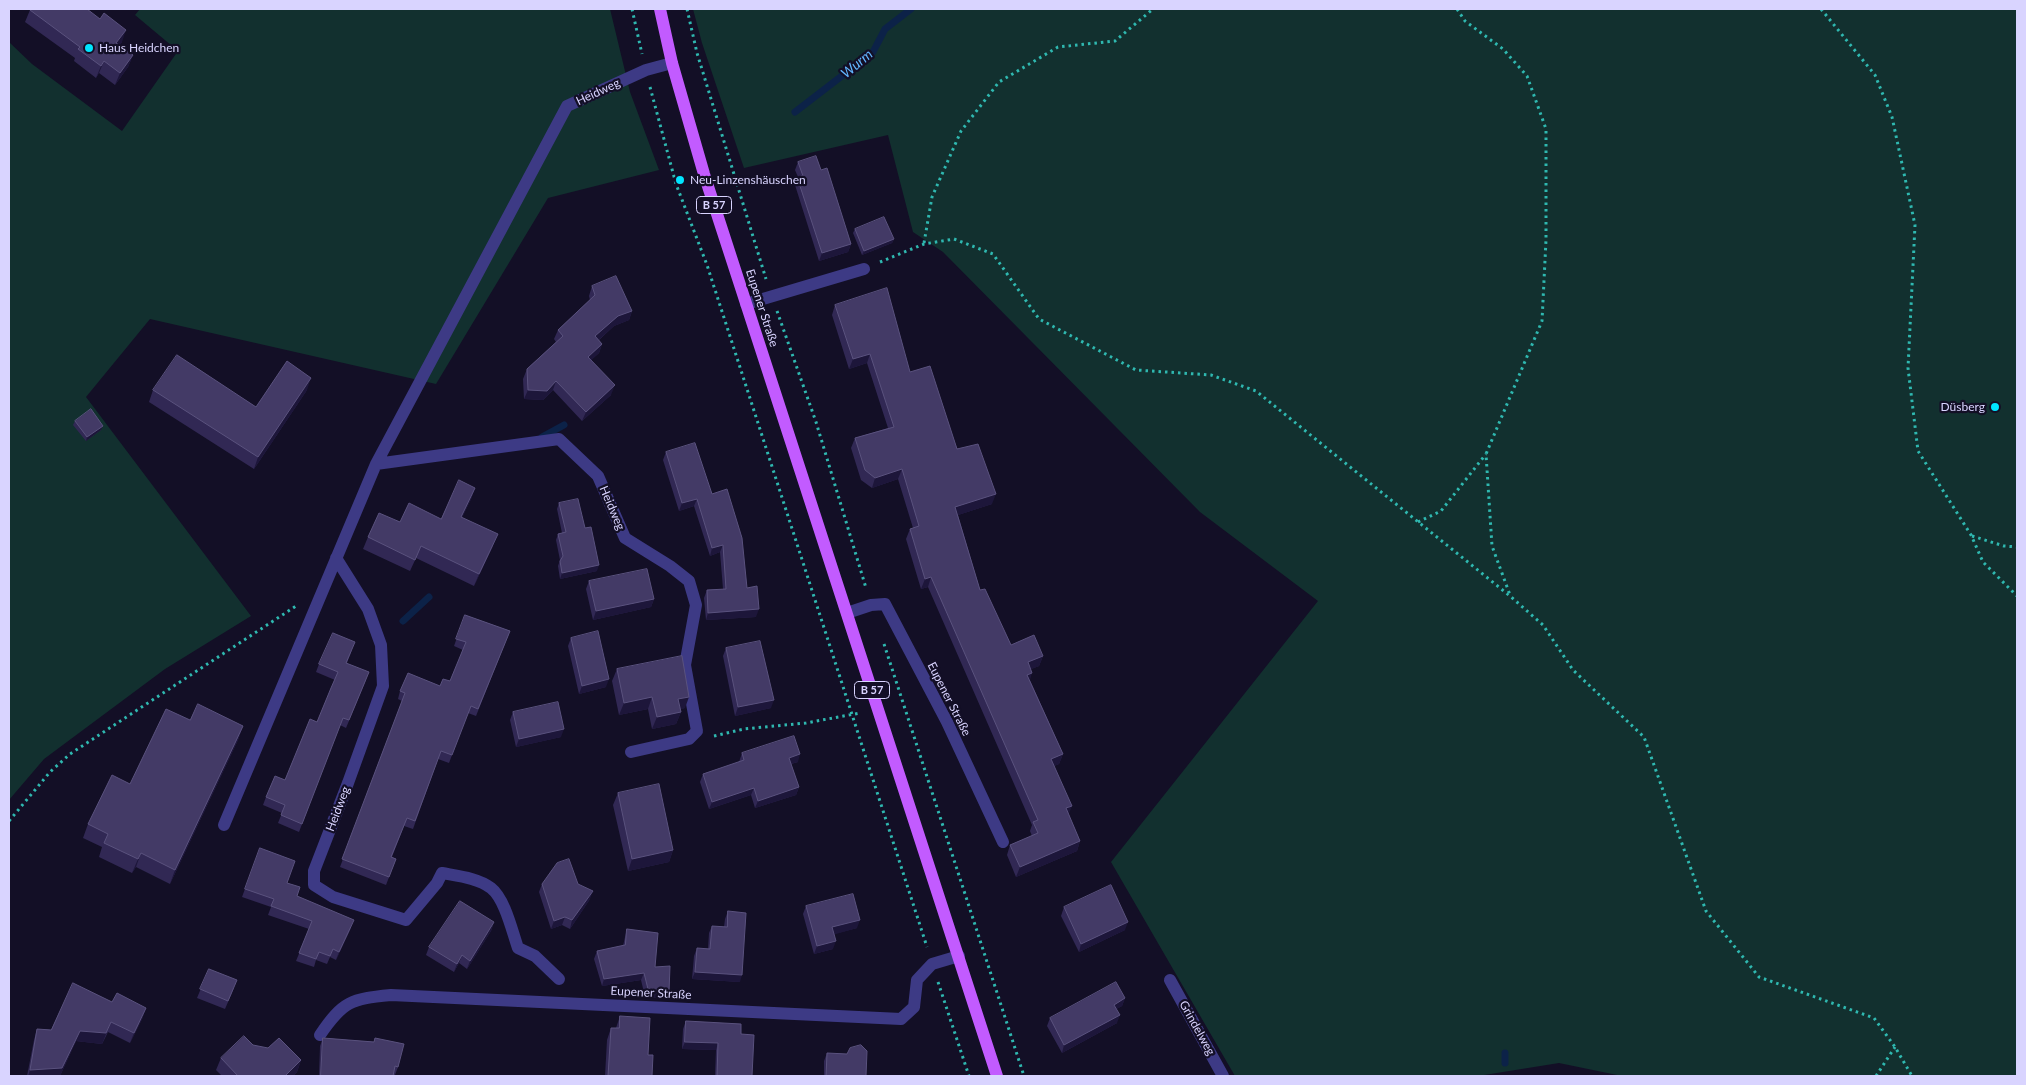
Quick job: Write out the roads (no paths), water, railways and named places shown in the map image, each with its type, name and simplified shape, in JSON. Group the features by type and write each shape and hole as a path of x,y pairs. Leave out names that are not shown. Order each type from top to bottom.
{"main road":[{"name":"Eupener Straße","path":"660,9 672,63 704,174 997,1076"}],"street":[{"name":"Heidweg","path":"224,825 376,464 567,106 646,70 672,63"},
{"path":"746,304 864,269"},
{"name":"Heidweg","path":"376,464 559,439 598,476 625,538 670,566 688,581 696,605 685,665 697,730 689,738 631,752"},
{"name":"Heidweg","path":"336,558 368,609 381,644 383,686 314,871 314,885 333,897 406,920 437,883 442,872 470,878 490,887 500,898 518,948 535,956 559,979"},
{"name":"Eupener Straße","path":"847,613 871,605 885,604 946,722 1003,842"},
{"name":"Eupener Straße","path":"320,1035 333,1016 348,1003 391,995 901,1019 914,1007 917,980 932,964 959,956"},
{"name":"Grindelweg","path":"1170,980 1223,1076"}],"waterway":[{"name":"Wurm","path":"795,112 873,52 885,29 911,9"},
{"name":"Wurm","path":"542,437 564,425"},
{"name":"Wurm","path":"403,621 429,597"},
{"name":"Wurm","path":"1505,1053 1505,1063"}],"place":[{"name":"Haus Heidchen","path":"89,48"},
{"name":"Neu-Linzenshäuschen","path":"680,180"},
{"name":"Düsberg","path":"1995,407"}]}
